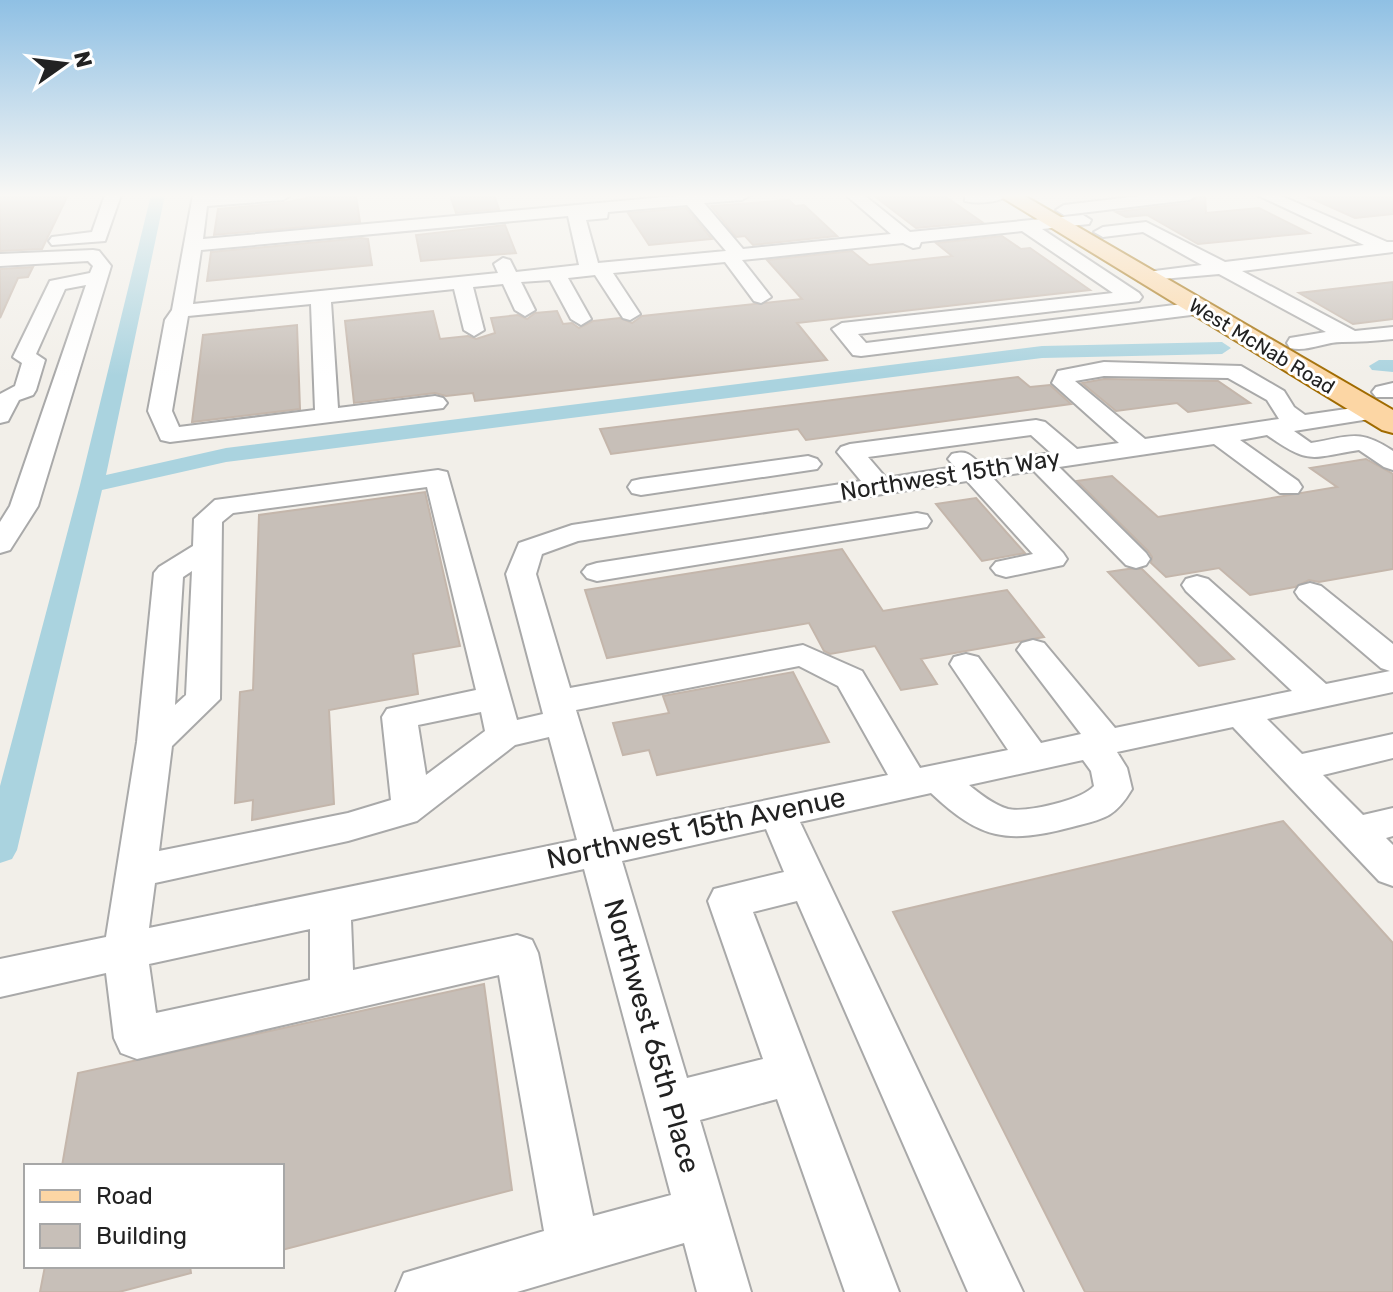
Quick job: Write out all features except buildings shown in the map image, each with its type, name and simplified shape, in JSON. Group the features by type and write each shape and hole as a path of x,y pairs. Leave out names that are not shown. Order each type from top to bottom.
{"main road":[{"name":"West McNab Road","path":"1114,255 1199,308 1387,403"},
{"name":"West McNab Road","path":"1137,255 1176,273 1298,343 1387,403"}],"street":[{"path":"0,260 88,255"},
{"path":"0,544 27,496 102,266 93,255"},
{"path":"191,255 184,302 175,320 160,411 170,435 435,403"},
{"path":"593,255 601,275 630,314"},
{"path":"733,255 761,297"},
{"path":"184,302 224,307 556,274 601,275 737,261 757,255"},
{"path":"1096,255 1132,297 842,329 861,350 1199,308"},
{"path":"1198,255 1352,338 1393,333"},
{"path":"1264,255 1275,261"},
{"path":"1146,277 1326,255"},
{"path":"409,289 405,273 505,263 525,310"},
{"path":"556,274 581,319"},
{"path":"184,302 359,276 373,313"},
{"path":"0,416 10,396 25,390 34,360 24,357 57,285 98,277"},
{"path":"462,283 474,330"},
{"path":"321,297 327,415"},
{"path":"224,307 224,331"},
{"path":"1298,343 1347,335"},
{"path":"1139,447 1063,383 1066,376 1104,369 1233,371 1276,396 1284,411 1300,423"},
{"name":"Northwest 15th Way","path":"529,549 572,533 1300,423 1387,403"},
{"path":"879,486 850,452 1036,427 1071,457"},
{"path":"1271,427 1307,451 1363,442 1393,462"},
{"path":"1218,435 1289,487"},
{"path":"942,440 1053,559 1006,568"},
{"path":"1039,462 1136,559"},
{"path":"641,487 808,464"},
{"path":"767,469 787,500"},
{"path":"155,742 203,699 208,519 225,506 438,478 504,735"},
{"path":"672,482 712,553"},
{"path":"0,499 27,496"},
{"path":"597,572 917,521"},
{"path":"208,549 169,573 155,742 125,950 137,1038 517,953 573,1247"},
{"name":"Northwest 65th Place","path":"529,549 521,574 724,1292"},
{"path":"1197,585 1318,696"},
{"path":"1310,592 1393,661"},
{"path":"135,872 348,827 404,811 504,735 559,712 803,655 850,679 924,780 985,815 1013,824 1099,806 1113,789 1109,768 1098,743 1033,650"},
{"path":"966,664 1032,757"},
{"name":"Northwest 15th Avenue","path":"0,978 776,810 1393,681"},
{"path":"412,806 399,717 495,698"},
{"path":"1240,713 1393,870"},
{"path":"1294,769 1393,746"},
{"path":"776,810 996,1292"},
{"path":"1355,832 1393,822"},
{"path":"809,882 728,901 872,1292"},
{"path":"330,907 332,994"},
{"path":"671,1105 791,1073"},
{"path":"423,1292 701,1212"}],"waterway":[{"path":"92,485 144,255"},
{"path":"92,485 226,455 1042,352 1222,348"},
{"path":"1379,366 1393,366"},
{"path":"0,850 92,485"}]}
